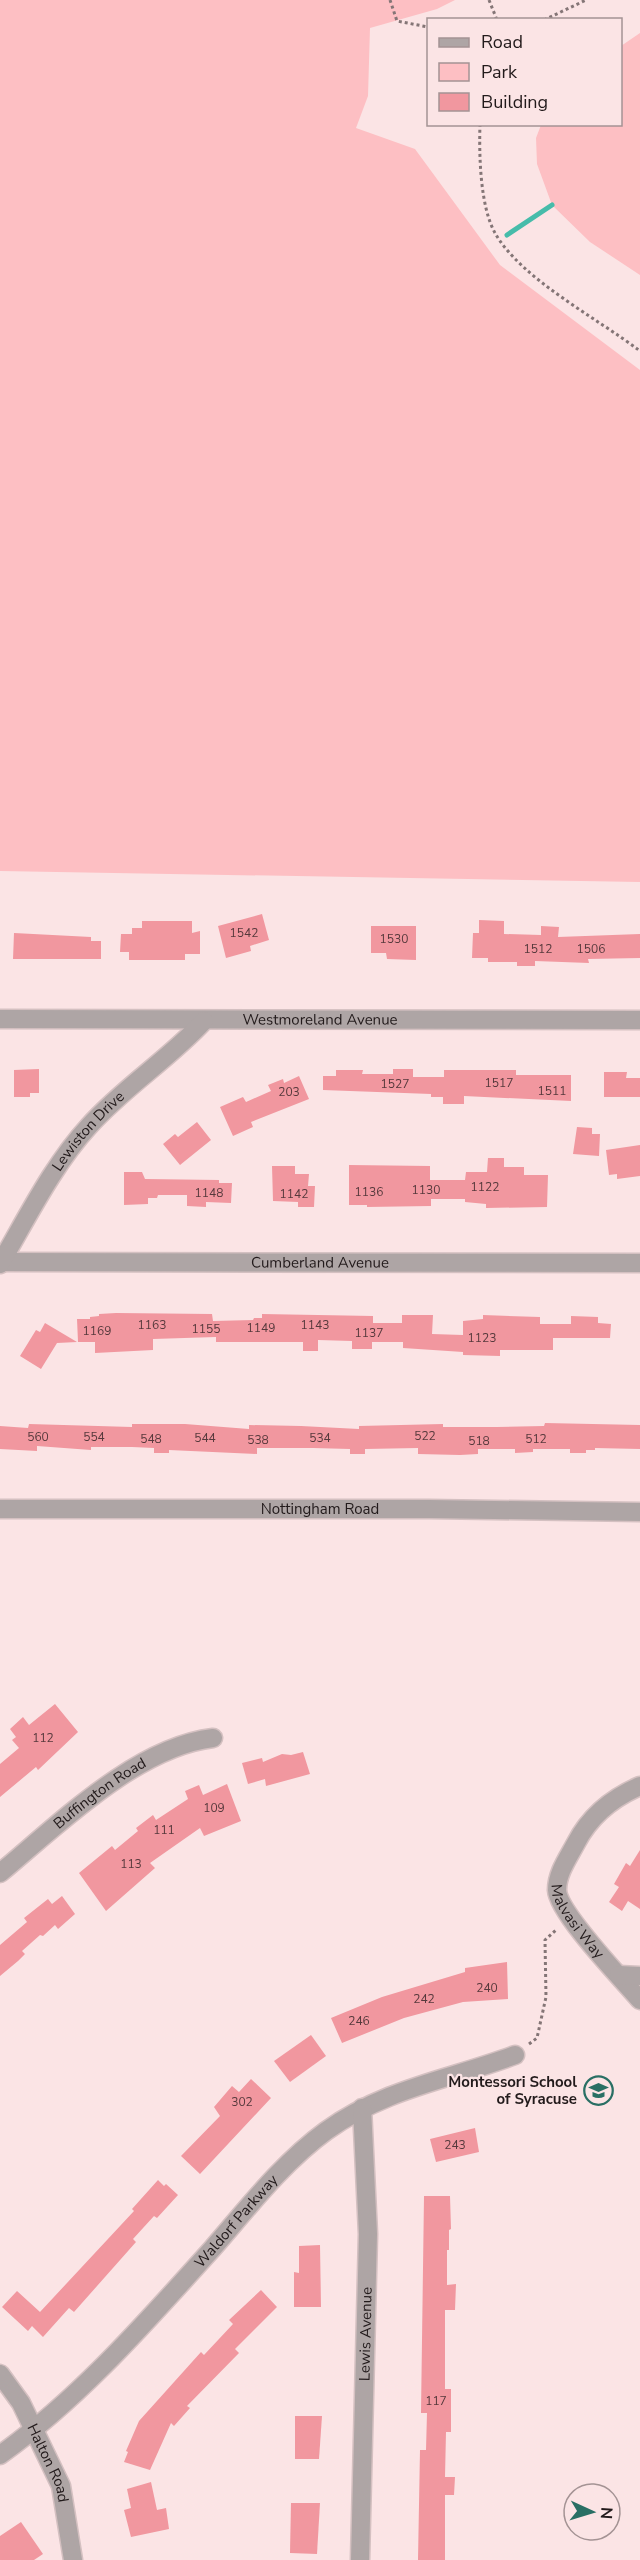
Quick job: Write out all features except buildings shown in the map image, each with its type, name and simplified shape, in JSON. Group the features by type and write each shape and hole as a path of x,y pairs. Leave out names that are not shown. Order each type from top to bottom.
{"street":[{"name":"Westmoreland Avenue","path":"0,1019 640,1020"},
{"name":"Lewiston Drive","path":"0,1263 61,1162 89,1126 204,1021"},
{"name":"Cumberland Avenue","path":"0,1263 640,1263"},
{"name":"Nottingham Road","path":"0,1509 417,1509 640,1512"},
{"name":"Buffington Road","path":"0,1874 111,1783 149,1759 198,1740 213,1738"},
{"name":"Malvasi Way","path":"640,1786 621,1794 601,1809 579,1837 561,1870 557,1892 569,1917 640,2000"},
{"path":"619,1975 640,1976"},
{"name":"Waldorf Parkway","path":"0,2455 35,2430 145,2324 273,2180 325,2132 362,2108 403,2089 515,2055"},
{"name":"Lewis Avenue","path":"360,2560 368,2234 362,2108"},
{"name":"Halton Road","path":"0,2374 21,2403 61,2486 73,2560"}],"path":[{"path":"390,0 397,21 427,27"},
{"path":"489,0 496,18"},
{"path":"548,18 586,0"},
{"path":"480,126 479,151 484,203 495,234 522,268 640,351"},
{"path":"515,2055 537,2038 546,1997 545,1940 569,1917"}],"green space":[{"path":"0,0 455,0 437,9 370,28 368,96 356,128 415,149 500,265 640,370 640,882 0,871"},
{"path":"640,33 640,275 590,242 552,205 537,164 536,138 541,126 622,126 622,45"}],"waterway":[{"path":"507,235 552,205"}],"place":[{"name":"Montessori School of Syracuse","path":"598,2091"}]}
